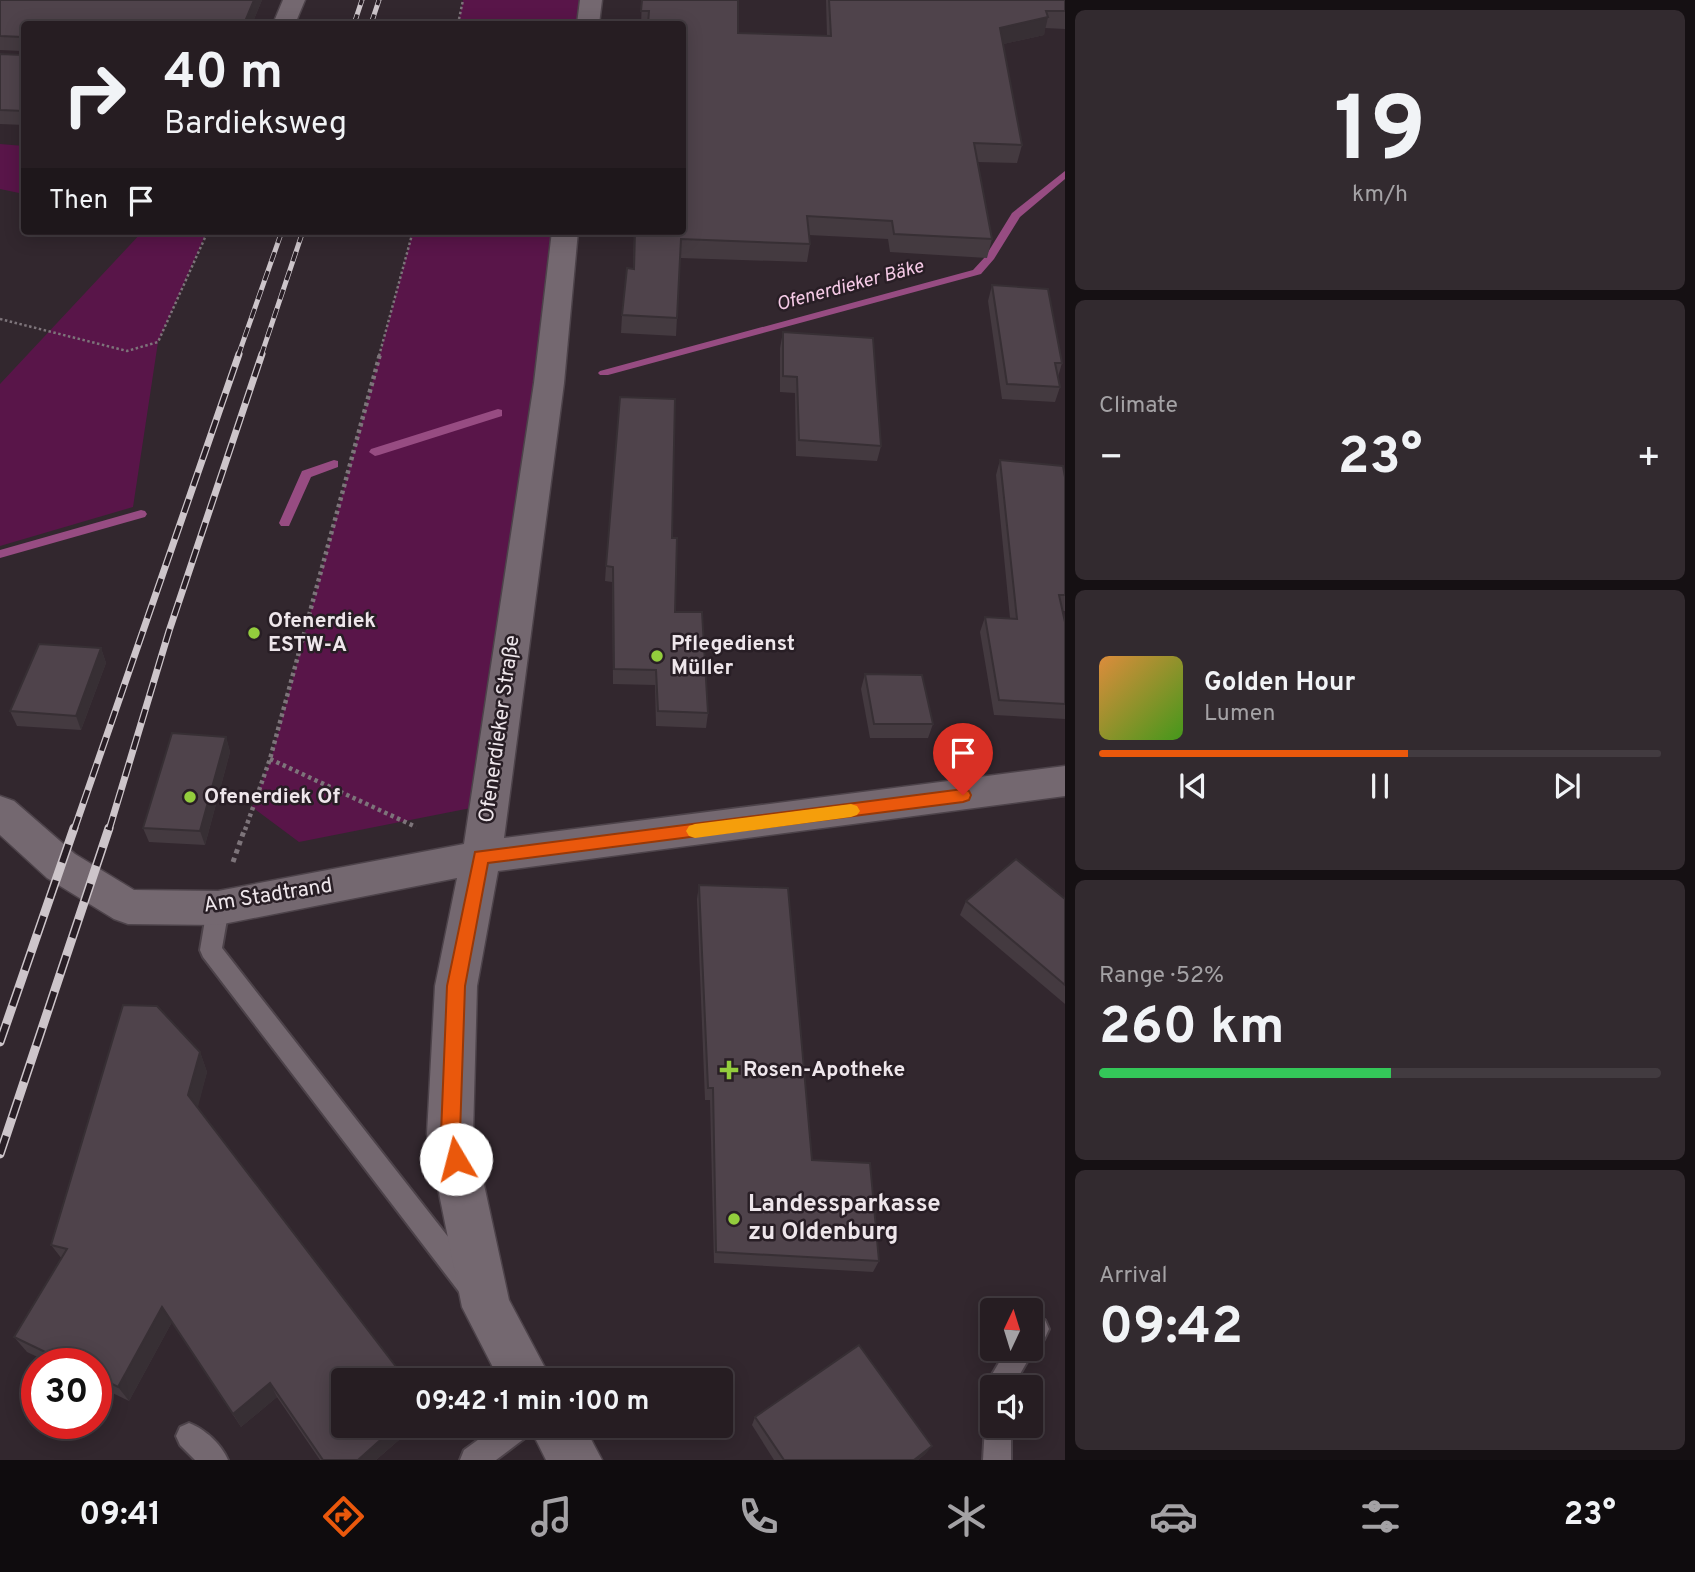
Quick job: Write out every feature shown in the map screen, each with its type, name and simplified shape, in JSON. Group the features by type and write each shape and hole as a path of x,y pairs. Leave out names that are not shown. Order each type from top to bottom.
{"street":[{"path":"285,21 294,0"},
{"path":"588,21 592,0"},
{"name":"Ofenerdieker Straße","path":"520,1368 486,1307 450,1134 456,986 491,804 550,383 565,235"},
{"name":"Am Stadtrand","path":"0,811 61,866 128,907 218,908 481,857 824,815 1065,781"},
{"path":"562,1438 576,1460"}],"lane":[{"path":"218,908 211,950 486,1307"},
{"path":"189,1436 214,1460"},
{"path":"474,1460 504,1438"},
{"path":"997,1460 998,1438"}],"path":[{"path":"459,21 463,0"},
{"path":"1,319 127,351 158,342 206,235"},
{"path":"218,908 271,759 412,235"},
{"path":"271,759 481,857"}],"shaded area":[{"path":"463,0 588,0 586,21 459,21"},
{"path":"0,144 21,146 21,193 0,189"},
{"path":"139,235 205,235 158,342 133,507 0,546 0,384"},
{"path":"412,235 564,235 491,804 299,842 252,807 271,759"}],"building":[{"path":"0,0 254,0 245,21 21,21 21,37 0,36"},
{"path":"642,0 738,0 738,33 831,36 829,0 1065,0 1065,11 1046,11 1048,17 1000,28 1022,145 974,143 992,239 894,234 892,221 807,216 810,244 681,239 677,318 622,315 627,268 634,269 635,235 686,235 686,21 648,21 649,11 641,11"},
{"path":"0,54 21,55 21,111 0,110"},
{"path":"992,285 1048,289 1062,363 1055,363 1060,387 1007,384"},
{"path":"783,332 873,338 881,446 799,440 797,377 783,376"},
{"path":"620,397 675,399 672,538 677,538 675,612 702,612 708,713 658,711 656,670 614,669 613,567 606,566"},
{"path":"1000,460 1063,466 1065,595 1059,595 1065,622 1065,704 999,700 985,617 1017,619"},
{"path":"39,644 101,648 76,716 10,711"},
{"path":"865,674 922,675 933,724 874,724"},
{"name":"Ofenerdiek Of","path":"172,733 226,737 200,831 143,828"},
{"path":"1016,859 1065,899 1065,985 966,901"},
{"path":"699,885 788,888 812,1160 870,1163 879,1261 716,1252 713,1088 708,1088"},
{"path":"123,1005 157,1006 200,1052 188,1095 397,1368 331,1368 331,1438 383,1438 358,1460 323,1460 270,1383 233,1414 162,1307 118,1387 112,1384 112,1348 37,1348 14,1337 67,1249 51,1245"},
{"path":"859,1345 932,1446 914,1460 784,1460 755,1417"}],"waterway":[{"name":"Ofenerdieker Bäke","path":"604,373 977,272 989,259 1016,215 1065,174"},
{"name":"Ofenerdieker Bäke","path":"375,452 498,413"},
{"name":"Ofenerdieker Bäke","path":"285,523 306,474 334,464"},
{"name":"Ofenerdieker Bäke","path":"0,554 141,514"}],"railway":[{"path":"355,21 362,0"},
{"path":"372,21 379,0"},
{"path":"238,356 281,235"},
{"path":"261,356 302,235"},
{"path":"74,830 239,354"},
{"path":"109,830 169,631 262,354"},
{"path":"0,1042 74,828"},
{"path":"0,1154 109,828"}],"slow traffic":[{"path":"695,831 851,811"}],"place":[{"name":"Ofenerdiek ESTW-A","path":"254,633"},
{"name":"Pflegedienst Müller","path":"657,656"},
{"name":"Ofenerdiek Of","path":"190,797"},
{"name":"Rosen-Apotheke","path":"729,1070"},
{"name":"Landessparkasse zu Oldenburg","path":"734,1219"}],"route":[{"path":"456,1159 450,1134 456,986 481,857 963,795"}]}
